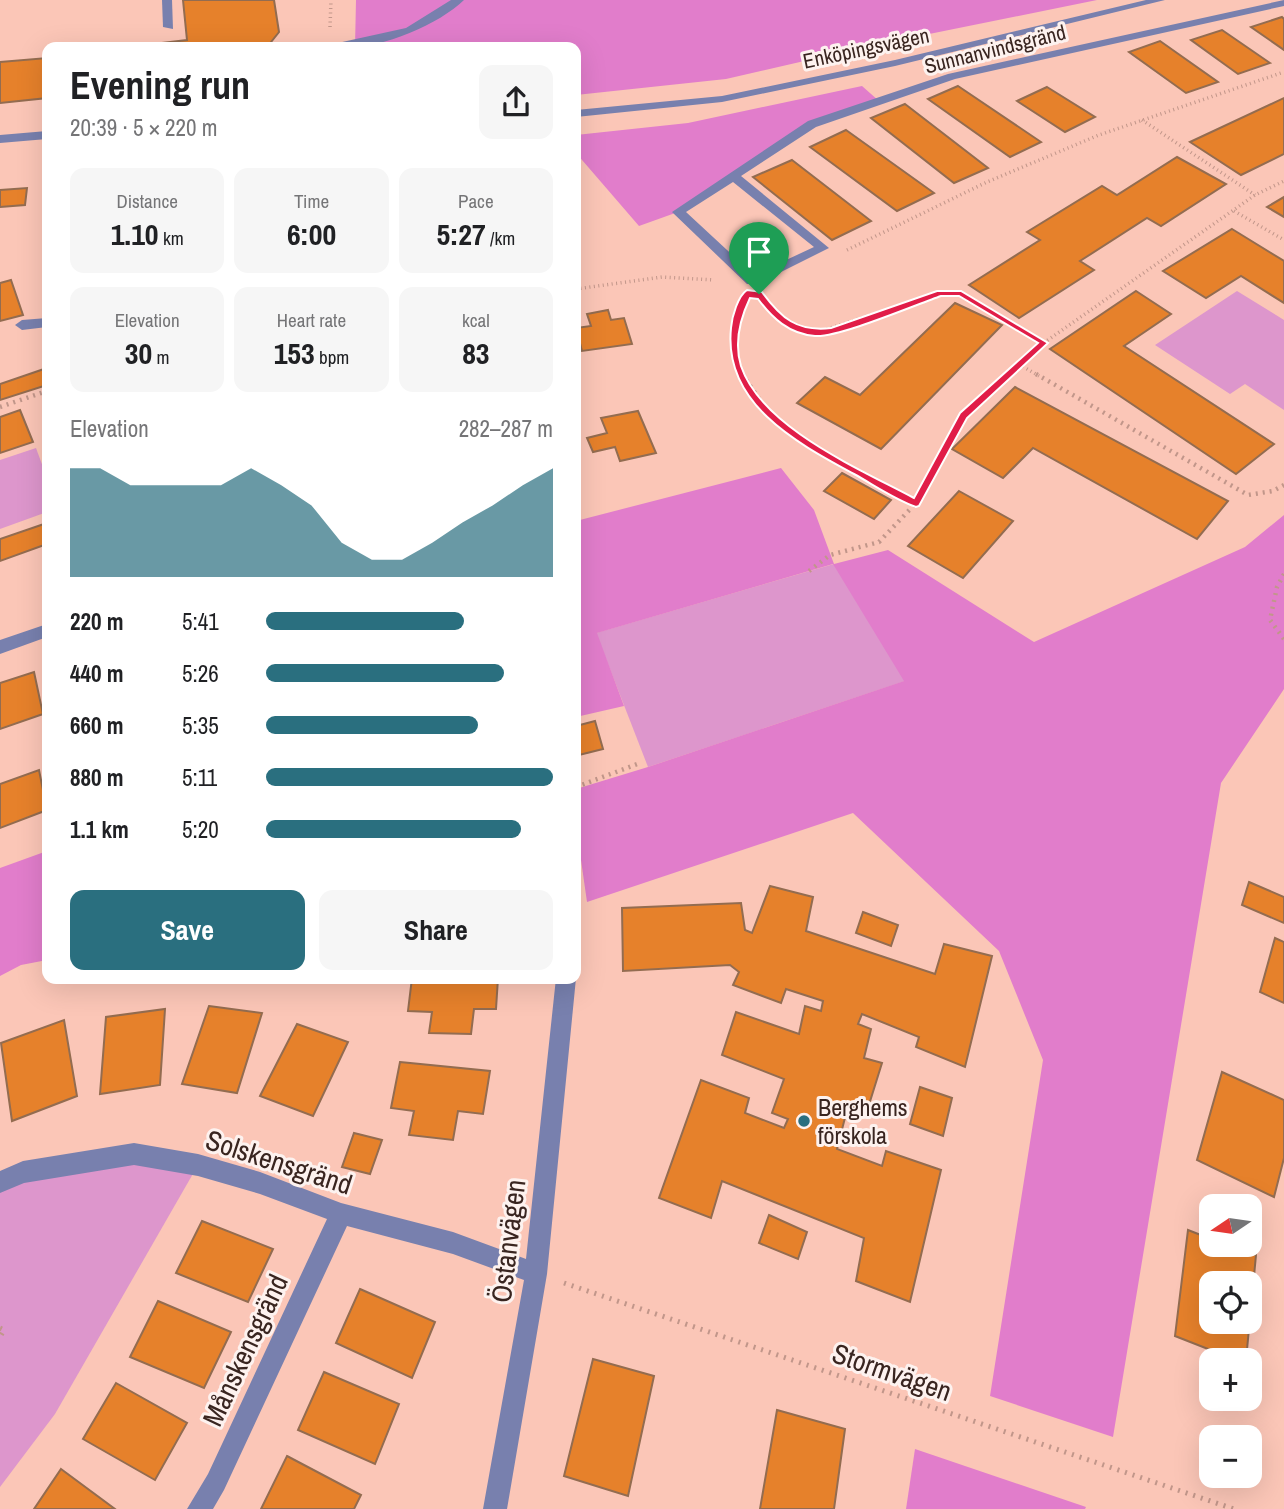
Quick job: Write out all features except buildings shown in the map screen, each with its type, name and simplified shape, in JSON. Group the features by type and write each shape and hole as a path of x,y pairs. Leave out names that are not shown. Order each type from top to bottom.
{"street":[{"path":"167,0 169,27"},
{"path":"363,42 410,30 459,0"},
{"name":"Enköpingsvägen","path":"581,113 722,99 895,63 1160,0"},
{"name":"Sunnanvindsgränd","path":"733,176 823,248 752,281 678,212 812,124 951,76 1284,3"},
{"path":"0,139 42,135"},
{"path":"22,325 42,323"},
{"path":"0,648 42,632"},
{"name":"Östanvägen","path":"495,1509 536,1274 565,984"},
{"name":"Solskensgränd","path":"0,1182 23,1172 134,1154 198,1166 260,1183 341,1214 453,1243 536,1274"},
{"name":"Månskensgränd","path":"199,1509 216,1482 341,1214"}],"path":[{"path":"330,30 331,0"},
{"path":"845,251 986,182 1099,135 1284,72"},
{"path":"1142,120 1255,195"},
{"path":"809,571 830,555 879,542 916,503 964,416 1044,343 1255,195 1284,181"},
{"path":"1234,211 1284,240"},
{"path":"581,288 649,277 699,277 718,281"},
{"path":"747,293 736,319 734,340 737,366 775,422 814,448 916,503"},
{"path":"759,294 775,316 785,323 815,333 832,330 940,293 961,294 1044,343"},
{"path":"1019,364 1248,495 1273,491 1284,485"},
{"path":"0,407 42,393"},
{"path":"1284,574 1277,587 1270,620 1284,639"},
{"path":"581,785 639,763"},
{"name":"Stormvägen","path":"536,1274 1234,1509"},
{"path":"0,1328 4,1330 0,1337"}],"shaded area":[{"path":"356,0 1097,0 865,47 726,79 581,94 581,42 355,42"},
{"path":"862,86 879,101 812,124 678,212 639,226 581,159 581,134 688,123"},
{"path":"1237,291 1284,320 1284,410 1245,384 1230,394 1155,345"},
{"path":"36,448 42,464 42,514 0,529 0,460"},
{"path":"781,468 814,510 834,564 888,550 1034,642 1245,547 1284,515 1284,689 1221,783 1113,1437 990,1396 1043,1060 999,951 853,813 587,902 581,860 581,787 904,681 833,564 597,633 624,706 581,716 581,520"},
{"path":"834,564 905,681 648,767 596,633"},
{"path":"42,853 42,961 21,965 0,976 0,868"},
{"path":"134,1154 198,1165 55,1414 0,1487 0,1182"},
{"path":"915,1449 1086,1507 906,1509"}],"place":[{"name":"Berghems förskola","path":"804,1121"}],"route":[{"path":"747,293 754,297 759,294 775,316 785,323 798,330 815,333 832,330 940,293 961,294 1044,343 964,416 916,503 814,448 775,422 737,366 734,340 736,319 747,293"}]}
